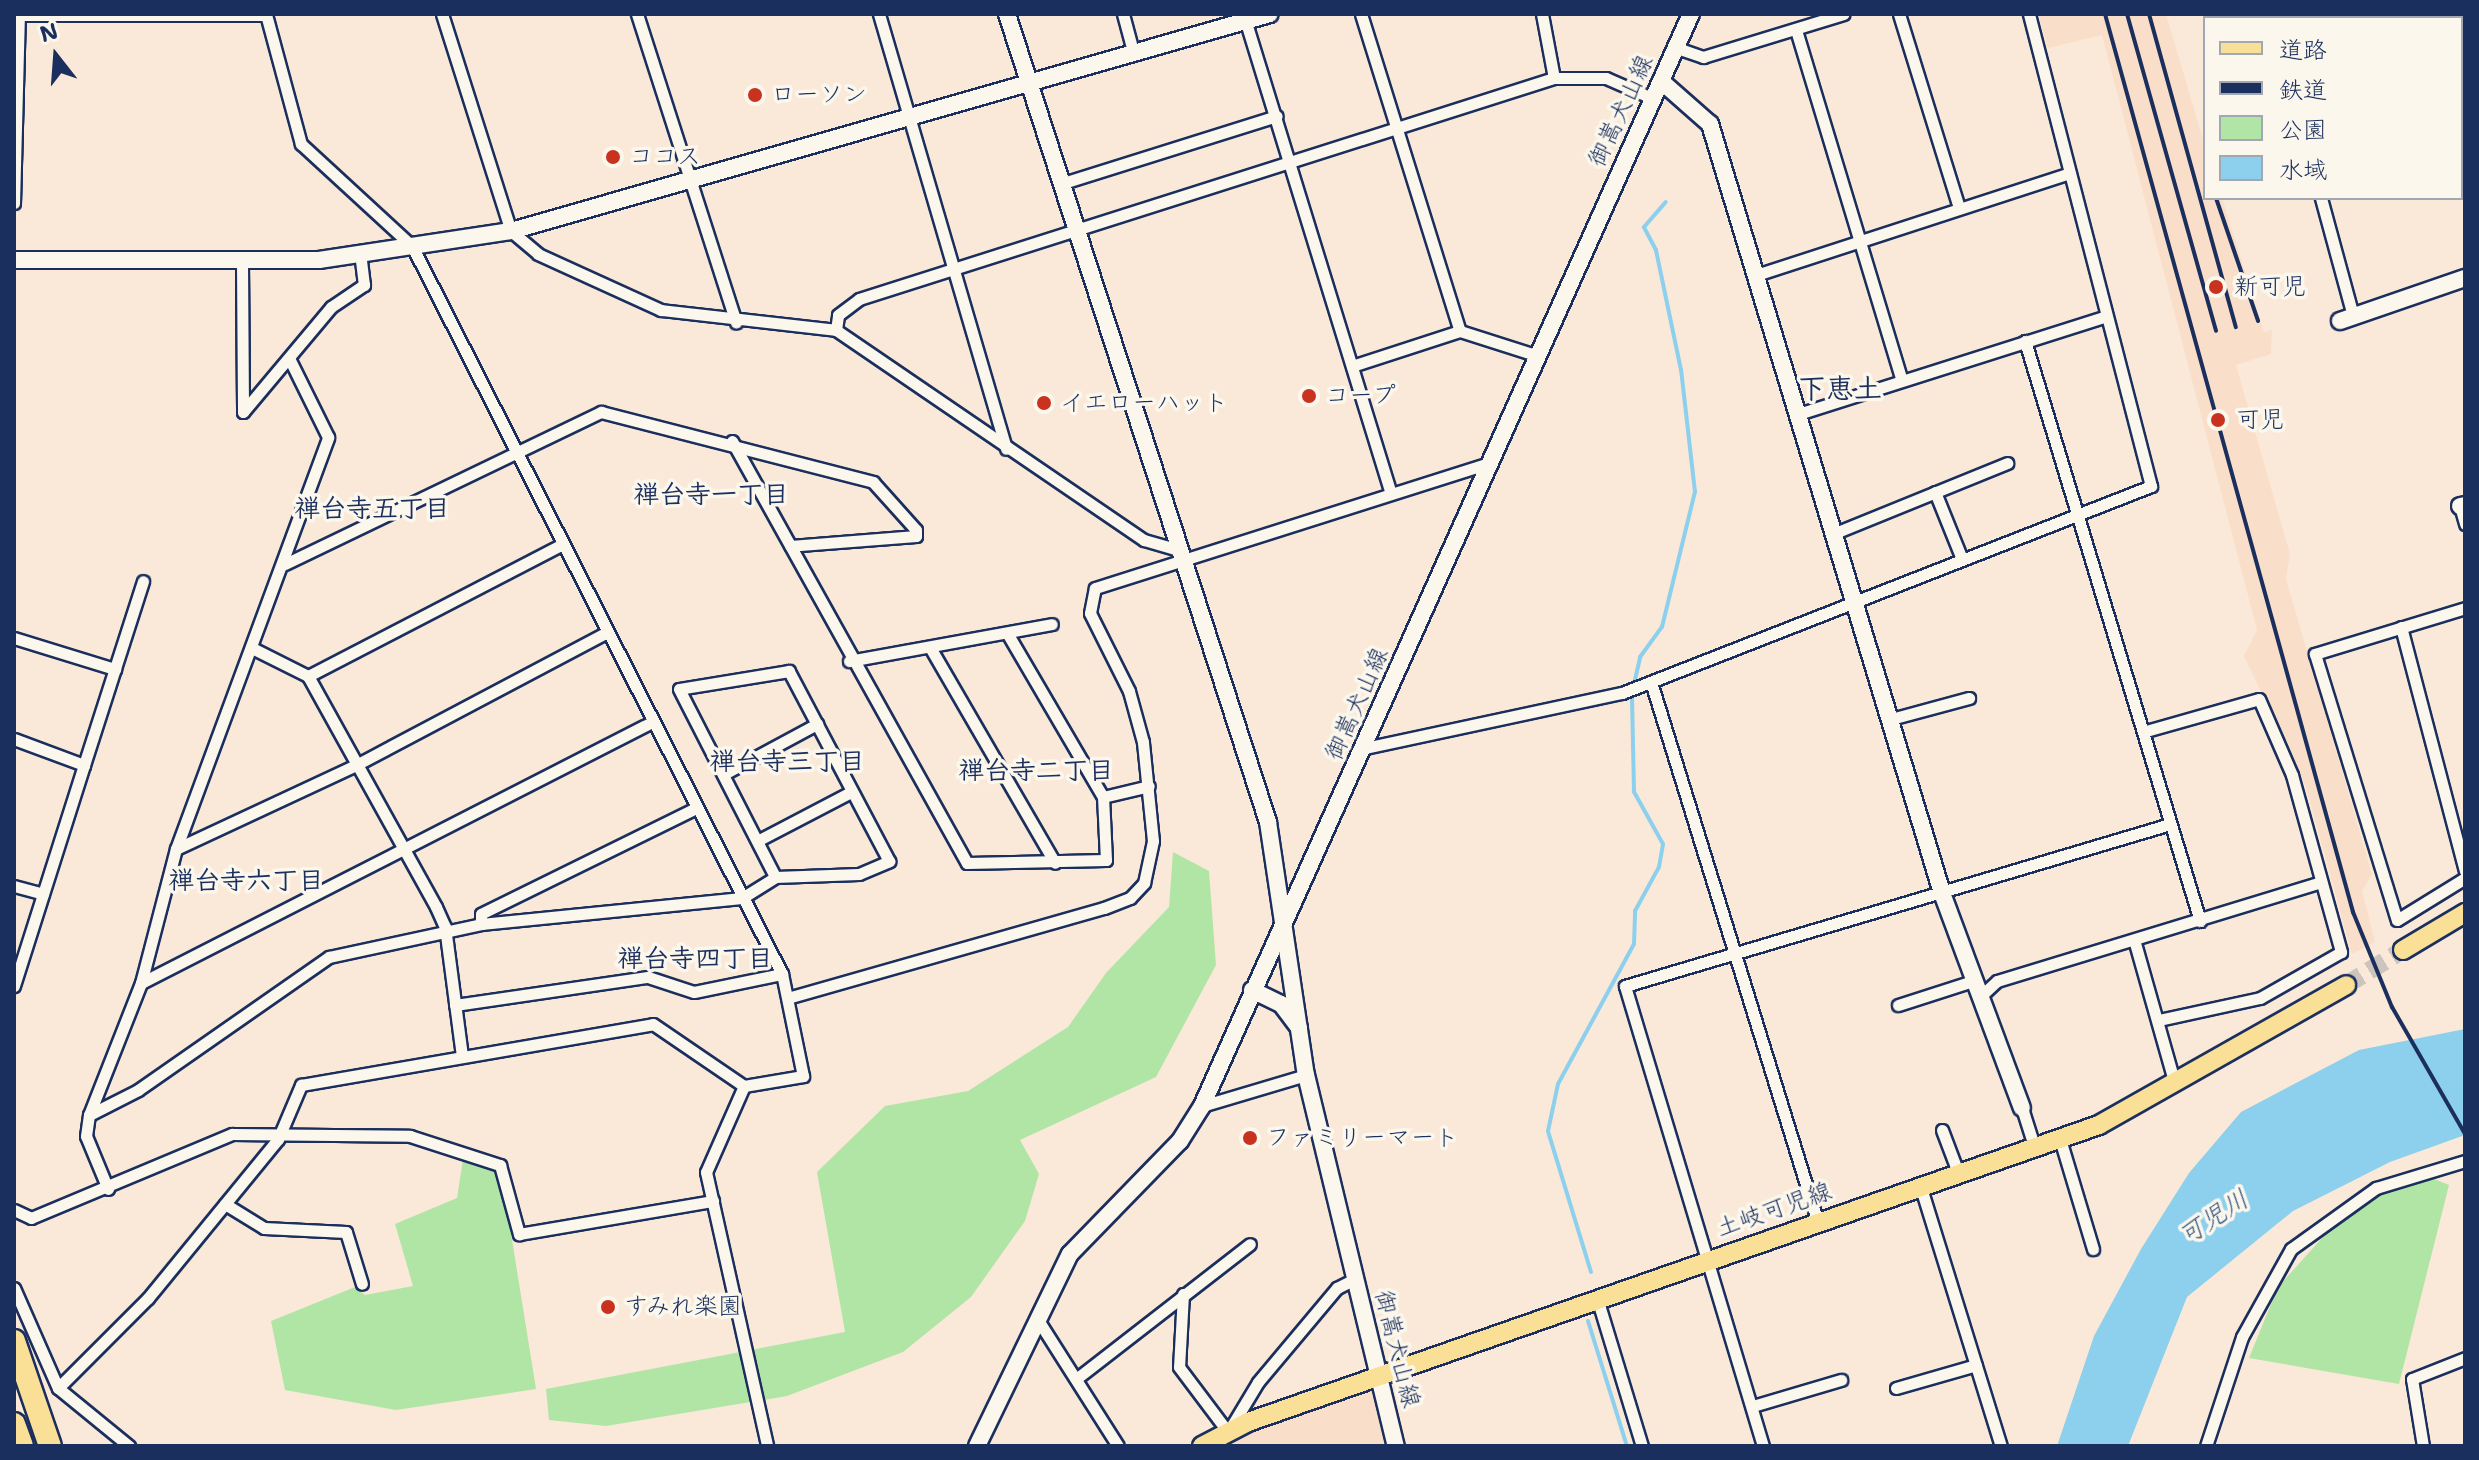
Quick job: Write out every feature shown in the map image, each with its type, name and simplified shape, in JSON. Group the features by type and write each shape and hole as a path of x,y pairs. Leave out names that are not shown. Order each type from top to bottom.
{"highway":[{"path":"14,1341 50,1446"},
{"path":"14,1424 22,1446"}],"main road":[{"path":"2403,950 2465,913"},
{"name":"土岐可児線","path":"1202,1446 1228,1432 1705,1259 2060,1139 2174,1081 2346,985"}],"street":[{"path":"14,203 17,15 266,14 301,144 412,246 513,454 782,974 791,997 803,1076 744,1086 653,1024 301,1085 278,1139 148,1298 58,1388"},
{"path":"442,14 511,231 538,254 608,289 661,310 736,323 836,330 1006,449 1144,540 1178,553"},
{"path":"637,14 688,182 736,323"},
{"path":"879,14 956,268 1006,449"},
{"path":"977,1446 1070,1254 1180,1141 1202,1106 1285,908 1268,822 1178,553 1007,14"},
{"path":"1123,14 1134,55"},
{"path":"14,260 242,263 360,254 511,231 1030,87 1244,18 1270,14"},
{"path":"1361,14 1401,130 1460,331"},
{"path":"1542,14 1554,78"},
{"path":"1677,48 1703,57 1844,14"},
{"path":"1899,14 1959,208"},
{"path":"1365,748 1622,693 2151,486 2104,317 2029,14"},
{"name":"御嵩犬山線","path":"1396,1446 1383,1375 1355,1279 1306,1075 1285,908 1365,748 1535,355 1690,15"},
{"path":"1244,18 1277,116 1390,490"},
{"path":"1796,30 1902,380"},
{"path":"836,330 838,315 859,299 1401,130 1554,78 1606,78 1652,98"},
{"path":"1661,81 1710,124 1942,893 1980,987 2035,1149"},
{"path":"1060,184 1277,116"},
{"path":"1756,275 2069,173"},
{"path":"2321,200 2347,318 2465,278"},
{"path":"242,263 237,411 290,360 331,307 364,285 360,254"},
{"path":"1798,414 2104,317"},
{"path":"1352,366 1460,331 1535,355"},
{"path":"2025,341 2075,516 2146,731 2200,921"},
{"path":"108,1189 86,1136 89,1115 141,983 176,849 254,649 328,437 290,360"},
{"path":"285,564 601,412 732,441 873,482 916,530 916,536 790,546"},
{"path":"732,441 849,661 967,863 1106,860 1103,797 1009,636"},
{"path":"791,997 1130,898 1151,864 1149,786 1137,713 1089,602 1095,588 1178,553 1489,463"},
{"path":"1835,533 2007,463"},
{"path":"1935,492 1962,559"},
{"path":"2463,506 2465,524"},
{"path":"308,676 561,545"},
{"path":"14,986 143,581"},
{"path":"2465,608 2315,654 2397,920 2465,878"},
{"path":"849,661 1009,636 1052,624"},
{"path":"2401,627 2465,871"},
{"path":"176,849 356,765 605,633"},
{"path":"14,638 115,669"},
{"path":"254,649 308,676 445,927 462,1056"},
{"path":"931,649 1055,863"},
{"path":"89,1115 138,1090 329,957 445,927 742,898 775,877 859,874 889,861 789,671 679,689 759,840 775,877"},
{"path":"1651,682 1731,957 1817,1220"},
{"path":"1891,719 1969,698"},
{"path":"2146,731 2259,699 2292,775 2341,952 2260,998 2159,1020"},
{"path":"141,983 650,723"},
{"path":"724,774 817,724"},
{"path":"14,739 84,765"},
{"path":"1103,797 1149,786"},
{"path":"759,840 851,792"},
{"path":"481,924 481,914 694,809"},
{"path":"1763,1446 1625,986 1731,957 2170,824"},
{"path":"1898,1005 1980,987 2135,943 2321,882"},
{"path":"14,886 43,894"},
{"path":"2135,943 2174,1081"},
{"path":"455,1005 648,977 694,992 782,974"},
{"path":"1252,990 1281,1004 1301,1030"},
{"path":"1202,1106 1306,1075"},
{"path":"744,1086 706,1172 767,1446"},
{"path":"1942,1130 1959,1175"},
{"path":"14,1210 21,1219 31,1218 108,1189 232,1134 278,1139 410,1136 500,1165 519,1234 713,1201"},
{"path":"2060,1139 2093,1249"},
{"path":"2206,1446 2242,1337 2291,1249 2376,1188 2465,1161"},
{"path":"1921,1188 2001,1446"},
{"path":"225,1204 264,1228 346,1232 362,1284"},
{"path":"1076,1379 1250,1244"},
{"path":"1183,1294 1179,1367 1228,1432 1258,1382 1337,1288 1355,1279"},
{"path":"14,1288 58,1388 129,1446"},
{"path":"1597,1298 1642,1446"},
{"path":"1038,1320 1118,1446"},
{"path":"2423,1446 2412,1379 2465,1358"},
{"path":"1896,1388 1976,1365"},
{"path":"1753,1406 1841,1380"}],"shaded area":[{"path":"2038,14 2166,14 2203,139 2203,200 2223,200 2264,332 2272,330 2271,354 2236,365 2290,554 2286,579 2372,874 2362,891 2375,942 2352,954 2306,787 2244,656 2257,630 2102,35 2048,48"},
{"path":"1383,1375 1400,1446 1202,1446"}],"green space":[{"path":"1173,852 1209,871 1216,965 1156,1077 1020,1140 1039,1174 1025,1221 971,1297 903,1352 787,1396 606,1426 549,1420 546,1389 845,1332 817,1172 885,1106 968,1091 1068,1027 1106,973 1169,907"},
{"path":"464,1153 500,1165 536,1389 396,1410 285,1390 271,1321 355,1287 365,1295 413,1286 395,1224 457,1198"},
{"path":"2427,1176 2449,1185 2399,1384 2249,1358 2278,1287 2331,1228 2380,1193"}],"water":[{"name":"可児川","path":"2465,1029 2465,1135 2390,1162 2293,1211 2187,1297 2128,1446 2057,1446 2094,1336 2141,1249 2189,1173 2241,1112 2359,1050"}],"waterway":[{"path":"1634,684 1640,657 1662,627 1695,492 1681,370 1656,250 1644,227 1666,202"},
{"path":"1591,1272 1548,1131 1558,1084 1634,944 1635,911 1659,867 1663,844 1634,792 1632,693"},
{"path":"1588,1321 1627,1446"}],"tunnel":[{"path":"2346,985 2403,950"}],"railway":[{"path":"2105,14 2353,912 2392,1007 2465,1134"},
{"path":"2127,14 2216,331"},
{"path":"2149,14 2236,327"},
{"path":"2217,200 2258,321"}],"place":[{"name":"ローソン","path":"755,95"},
{"name":"ココス","path":"613,157"},
{"name":"新可児","path":"2216,287"},
{"name":"コープ","path":"1309,396"},
{"name":"イエローハット","path":"1044,403"},
{"name":"可児","path":"2218,420"},
{"name":"ファミリーマート","path":"1250,1138"},
{"name":"すみれ楽園","path":"608,1307"}],"district":[{"name":"下恵土","path":"1840,388"},
{"name":"禅台寺一丁目","path":"711,494"},
{"name":"禅台寺五丁目","path":"372,508"},
{"name":"禅台寺三丁目","path":"787,761"},
{"name":"禅台寺二丁目","path":"1036,770"},
{"name":"禅台寺六丁目","path":"246,880"},
{"name":"禅台寺四丁目","path":"695,958"}]}
